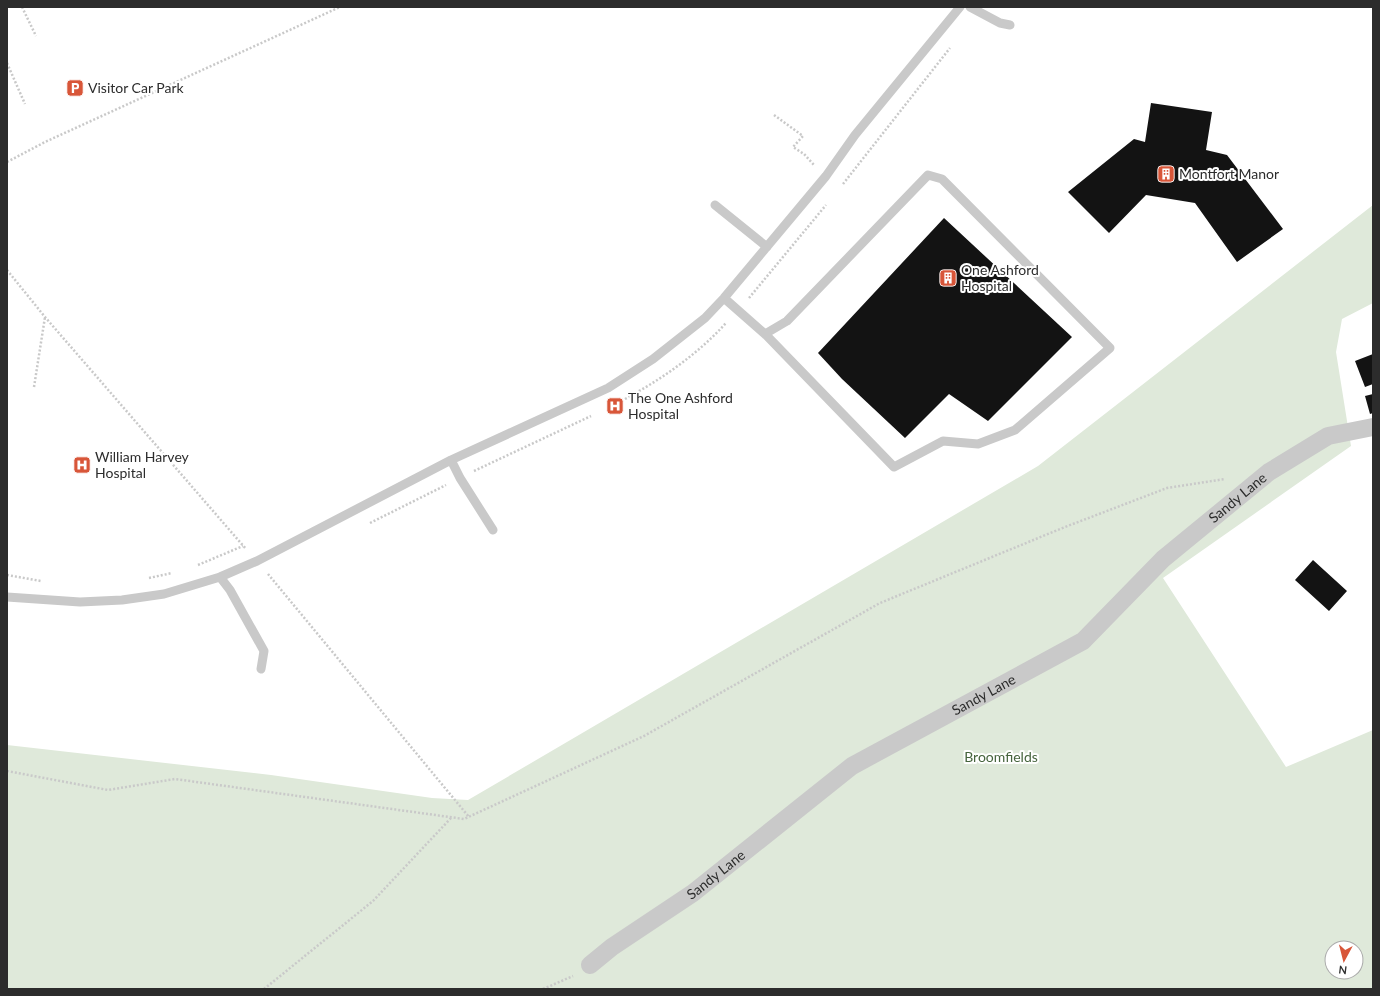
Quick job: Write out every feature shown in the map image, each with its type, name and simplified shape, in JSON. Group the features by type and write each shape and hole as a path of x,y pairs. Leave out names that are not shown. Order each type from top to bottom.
{"street":[{"name":"Sandy Lane","path":"590,965 612,947 693,893 852,766 1082,641 1163,560 1269,472 1328,436 1373,427"}],"lane":[{"path":"7,597 80,602 122,600 164,594 220,577 257,561 451,460 608,388 653,359 705,318 724,298 826,176 855,136 960,7"},
{"path":"970,7 1000,23 1010,25"},
{"path":"724,298 765,334 894,468 943,441 978,444 1015,430 1110,348 942,179 928,175 787,321 765,334"},
{"path":"715,205 767,247"},
{"path":"451,460 460,478 493,530"},
{"path":"220,577 230,590 264,651 261,669"}],"path":[{"path":"22,7 36,36"},
{"path":"7,162 44,142 340,7"},
{"path":"774,114 803,136 793,147 804,154 826,176 841,186 954,42"},
{"path":"7,62 25,104"},
{"path":"621,401 653,384 684,361 718,331 769,275 827,204"},
{"path":"7,270 45,317 243,546 195,565"},
{"path":"34,387 45,317"},
{"path":"367,524 594,414"},
{"path":"7,771 108,790 175,780 464,819 644,736 880,603 1065,527 1167,488 1230,479"},
{"path":"275,571 268,574 468,817"},
{"path":"141,579 176,572"},
{"path":"7,575 48,582"},
{"path":"264,989 373,901 452,817"},
{"path":"544,989 569,979 590,965"}],"green space":[{"name":"Broomfields","path":"1373,205 1373,303 1342,319 1336,352 1351,446 1163,578 1286,767 1373,730 1373,989 7,989 7,745 271,775 432,798 468,800 1038,466"}],"building":[{"name":"Montfort Manor","path":"1151,103 1212,112 1206,150 1227,155 1283,229 1237,262 1195,203 1146,195 1109,233 1068,192 1134,139 1145,142"},
{"name":"One Ashford Hospital","path":"944,218 1072,337 988,421 949,394 905,438 842,379 818,353"},
{"path":"1373,354 1373,384 1365,387 1355,361"},
{"path":"1373,394 1373,413 1370,414 1365,396"},
{"path":"1313,560 1347,591 1329,611 1295,580"}],"place":[{"name":"Visitor Car Park","path":"75,88"},
{"name":"Montfort Manor","path":"1166,174"},
{"name":"One Ashford Hospital","path":"948,278"},
{"name":"The One Ashford Hospital","path":"615,406"},
{"name":"William Harvey Hospital","path":"82,465"}]}
